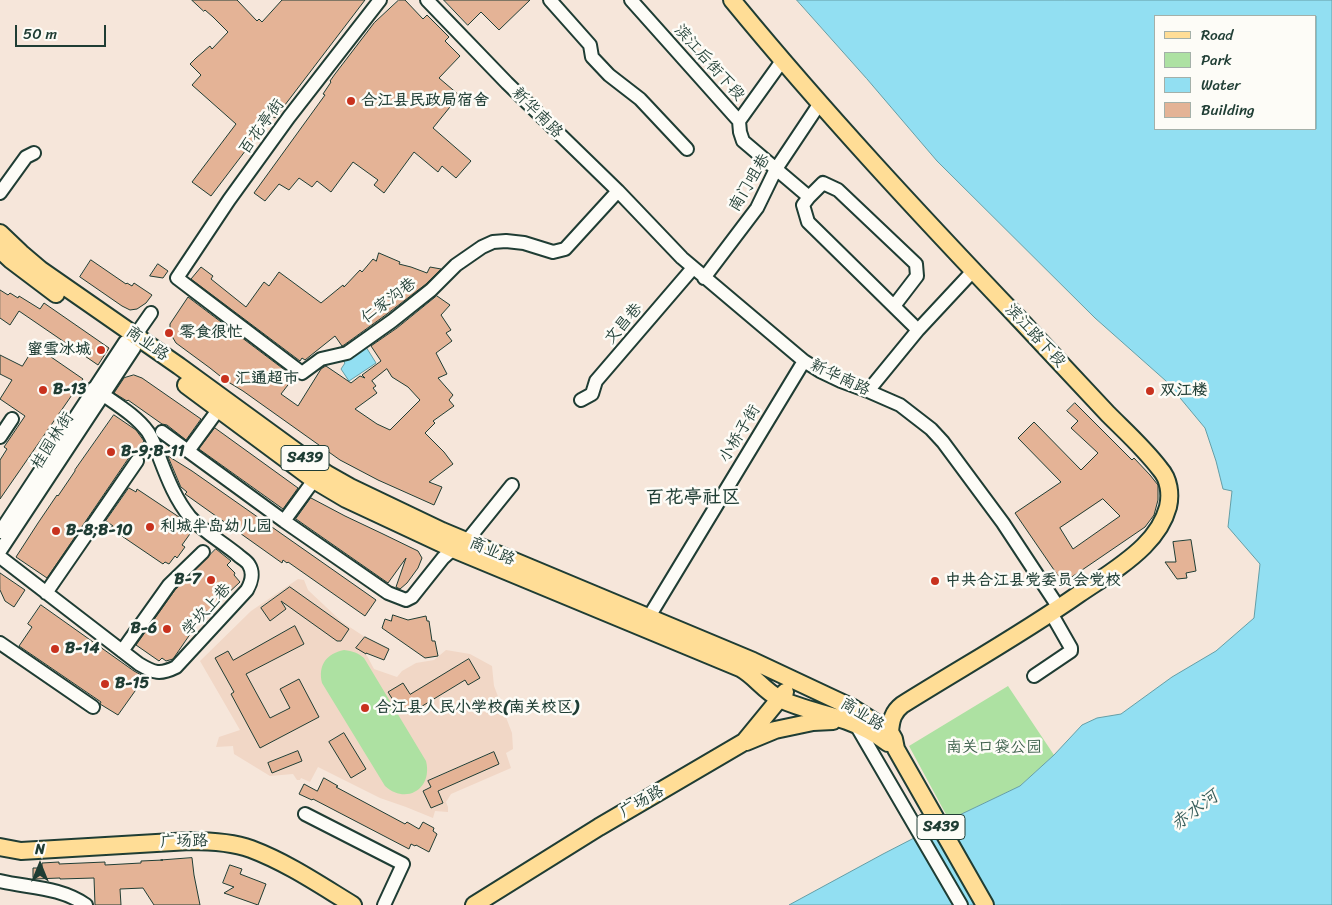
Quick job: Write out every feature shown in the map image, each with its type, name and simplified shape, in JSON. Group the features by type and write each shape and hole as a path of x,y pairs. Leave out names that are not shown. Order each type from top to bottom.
{"main road":[{"name":"滨江路下段","path":"732,0 782,61 973,271 1144,450 1162,471 1168,482 1168,507 1162,523 1146,545 1123,565 1055,610"},
{"name":"商业路","path":"1,240 11,260 34,279 132,342 327,474 350,488 460,545"},
{"name":"商业路","path":"132,342 218,410 314,480 346,499 646,622 753,660 794,680 896,749"},
{"path":"890,732 895,712 909,701 1055,610"},
{"name":"商业路","path":"646,622 740,668 780,699 807,709 852,718 890,732 896,749"},
{"name":"广场路","path":"474,905 599,827 744,742 794,680"},
{"path":"744,742 775,730 800,724 852,718 869,710 880,710 909,701"},
{"name":"S439","path":"896,749 986,905"},
{"name":"广场路","path":"0,847 21,850 190,841 220,842 252,850 293,869 353,905"}],"street":[{"name":"百花亭街","path":"177,278 228,200 289,117 380,0"},
{"name":"新华南路","path":"427,0 506,83 618,191 682,258 704,278 804,361 840,381 868,390 911,412 943,442 1004,523 1055,610 1070,648 1071,651 1034,676"},
{"path":"550,0 590,45 592,57 609,75 640,99 687,149"},
{"name":"滨江后街下段","path":"631,0 739,121 742,141 809,197"},
{"path":"739,121 782,61"},
{"name":"南门咀巷","path":"704,278 757,208 776,169 820,103"},
{"path":"0,193 26,157 34,153"},
{"path":"894,306 917,276 916,264 838,190 823,183 803,205 808,222 918,330"},
{"name":"仁家沟巷","path":"177,278 302,373 321,359 347,353 392,321 431,290 452,268 482,247 493,242 506,241 524,243 553,252 565,249 618,191"},
{"name":"文昌巷","path":"581,400 592,394 596,381 694,268"},
{"path":"868,390 918,330 973,271"},
{"path":"132,342 151,313"},
{"name":"桂园林街","path":"0,532 132,342"},
{"name":"小桥子街","path":"646,622 804,361"},
{"name":"桂园林街","path":"1,556 99,392"},
{"name":"学坎上巷","path":"1,556 139,664 149,671 156,673 168,671 176,667 247,590 251,582 252,572 249,564 226,545 202,529 190,516 170,485 147,431 124,410 99,392"},
{"path":"188,450 218,410"},
{"path":"0,437 12,419"},
{"path":"162,432 284,521 388,593 406,600 412,597 443,558 460,545 512,485"},
{"path":"46,593 137,461"},
{"path":"284,521 314,480"},
{"path":"122,651 169,585 203,552"},
{"path":"0,642 93,707"},
{"path":"852,718 961,905"},
{"path":"305,814 403,864 384,905"},
{"path":"0,881 50,889 66,894 86,905"}],"shaded area":[{"name":"合江县人民小学校(南关校区)","path":"298,579 304,580 308,590 342,622 365,637 366,654 374,669 397,677 402,671 416,663 434,660 446,650 470,654 492,666 494,686 512,733 513,749 506,753 511,768 451,794 446,802 448,812 435,811 433,818 380,798 318,767 310,782 301,778 297,780 293,774 270,776 234,754 233,746 216,747 219,737 240,730 200,661 251,611"}],"green space":[{"path":"344,650 355,652 364,658 426,761 426,779 416,791 409,794 401,794 393,792 385,786 322,683 321,671 325,661 332,654"},
{"name":"南关口袋公园","path":"1008,686 1054,755 1020,786 949,820 909,746"}],"water":[{"name":"赤水河","path":"797,0 1332,0 1332,905 789,905 949,820 1020,786 1054,755 1082,725 1097,718 1121,714 1172,677 1216,651 1254,618 1260,564 1228,527 1232,491 1223,489 1205,428 1166,381 1095,318 937,161"},
{"path":"366,347 376,363 349,381 341,369 344,362"}],"building":[{"path":"192,0 237,0 257,21 259,19 262,22 282,0 365,0 275,118 270,115 211,196 192,182 236,124 192,85 201,75 190,64 210,46 212,49 228,32"},
{"path":"399,0 405,0 423,19 427,15 449,37 445,41 460,56 439,78 459,95 433,128 471,161 456,178 442,166 438,172 414,152 384,193 374,185 378,180 353,162 331,192 317,181 312,187 299,178 289,190 279,184 265,201 254,193 325,95 323,94 335,74 374,23"},
{"path":"444,0 530,0 499,30 481,12 468,25"},
{"path":"379,253 400,262 399,264 427,273 430,267 441,269 426,284 344,345 342,346 335,336 305,360 302,358 300,361 191,279 201,267 213,276 211,279 246,307 264,282 269,286 279,272 321,303 343,285 344,287 360,270 362,272 373,259 376,261"},
{"path":"91,260 126,284 132,286 134,283 152,295 146,303 137,309 130,310 122,306 80,277"},
{"path":"158,264 168,271 163,278 150,276"},
{"path":"0,290 8,295 10,293 18,298 19,296 40,309 44,303 109,348 98,365 19,311 10,325 0,318"},
{"path":"437,296 450,305 441,315 451,330 446,333 452,341 436,353 447,374 438,378 453,395 449,400 454,406 433,421 435,423 425,433 453,464 429,482 442,487 434,505 378,480 340,460 225,380 176,343 170,333 170,324 188,297 294,377 281,394 298,406 321,369 326,366 351,383 360,376 365,378 362,375 381,361 371,346","holes":["387,369 392,377 408,387 420,400 390,430 377,424 355,409 377,393 373,388 376,386 372,381"]},
{"path":"34,348 38,348 83,379 0,499 0,460 7,449 4,447 25,416 0,399 12,380 0,374 0,355 22,366"},
{"path":"134,375 142,378 201,419 186,440 167,425 162,424 128,400 114,393 124,378"},
{"path":"1075,403 1132,460 1134,458 1158,485 1158,500 1154,515 1145,527 1063,583 1015,513 1061,482 1018,438 1034,422 1081,470 1098,453 1071,428 1078,421 1067,411","holes":["1103,499 1120,516 1073,549 1060,528"]},
{"path":"114,415 136,430 144,441 135,453 130,456 47,578 16,557"},
{"path":"215,428 298,488 283,509 199,449"},
{"path":"168,456 376,600 365,616 288,562 283,560 282,563 185,494 187,492 181,487"},
{"name":"利城半岛幼儿园","path":"129,488 136,492 137,489 182,519 192,531 182,545 185,547 177,558 175,556 169,564 165,562 163,564 110,528 113,526 106,521"},
{"path":"311,498 418,551 422,558 418,568 407,583 400,589 396,587 406,558 388,583 296,519"},
{"path":"1191,540 1196,571 1186,573 1187,578 1177,579 1165,562 1176,562 1173,542"},
{"path":"216,549 231,561 227,565 240,582 208,612 206,611 173,659 166,661 162,658 159,661 136,645 175,590"},
{"path":"0,573 25,590 14,607 5,601 0,590"},
{"path":"290,587 349,629 341,641 337,641 281,601 286,609 270,621 261,608"},
{"path":"41,605 145,677 118,715 19,646 32,627 28,624"},
{"path":"393,615 408,620 426,616 438,656 425,658 382,628 385,619 391,621"},
{"path":"295,626 304,644 246,674 270,718 290,708 280,689 299,679 319,717 260,748 231,694 234,692 215,658 228,651 233,660"},
{"path":"365,637 389,649 384,660 366,654 356,648"},
{"path":"469,659 480,678 468,685 465,680 419,708 416,704 401,713 388,692 403,683 410,694"},
{"path":"344,733 366,769 351,778 329,742"},
{"path":"298,751 302,761 272,773 268,763"},
{"path":"494,752 499,764 438,791 443,803 431,808 423,791 431,787 428,781"},
{"path":"324,778 338,786 336,787 405,824 407,822 419,829 423,822 434,828 433,831 437,834 429,852 411,844 409,849 313,799 299,794 304,784 317,791"},
{"path":"192,858 200,905 154,905 143,888 120,889 121,905 95,905 94,878 34,879 33,877 33,868 42,868 42,863 105,862 105,865"},
{"path":"230,865 242,869 240,874 266,884 258,905 224,893 234,887 223,883"}],"place":[{"name":"合江县民政局宿舍","path":"351,101"},
{"name":"零食很忙","path":"169,333"},
{"name":"蜜雪冰城","path":"101,350"},
{"name":"汇通超市","path":"225,379"},
{"name":"B-13","path":"43,390"},
{"name":"双江楼","path":"1150,391"},
{"name":"B-9;B-11","path":"111,452"},
{"name":"利城半岛幼儿园","path":"150,527"},
{"name":"B-8;B-10","path":"56,531"},
{"name":"B-7","path":"211,580"},
{"name":"中共合江县党委员会党校","path":"935,581"},
{"name":"B-6","path":"167,629"},
{"name":"B-14","path":"55,649"},
{"name":"B-15","path":"105,684"},
{"name":"合江县人民小学校(南关校区)","path":"365,708"}],"district":[{"name":"百花亭社区","path":"693,498"}]}
